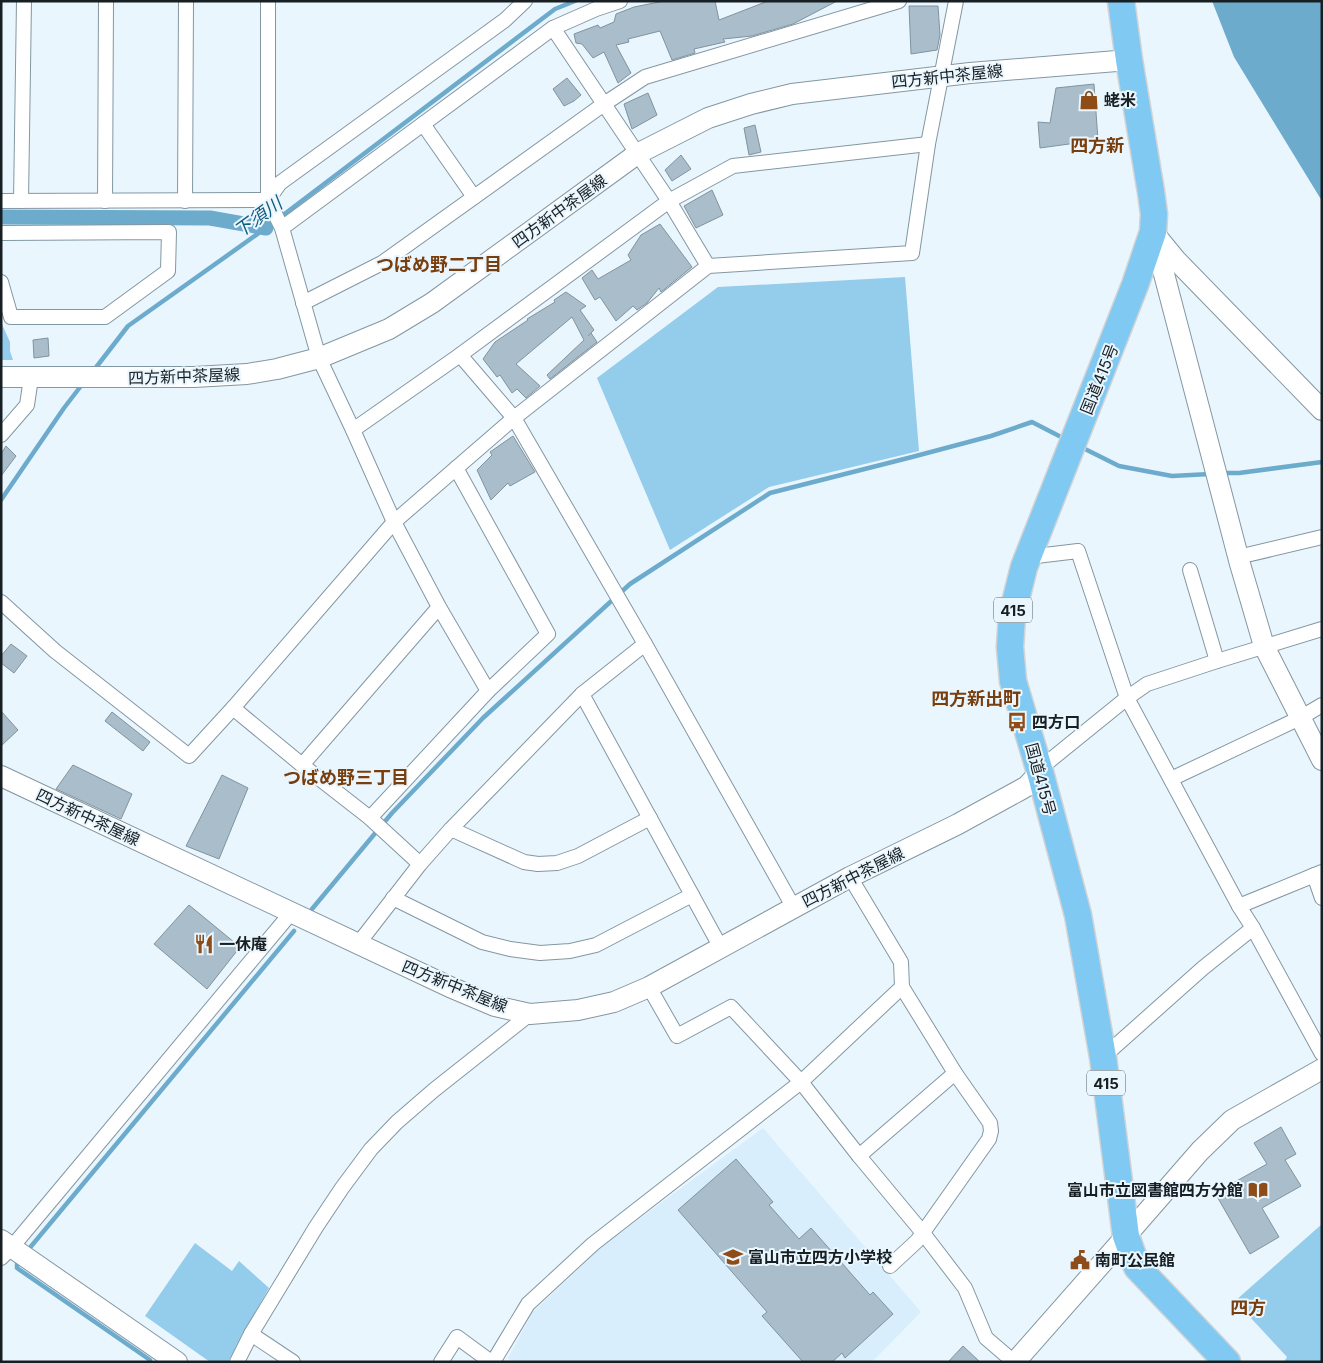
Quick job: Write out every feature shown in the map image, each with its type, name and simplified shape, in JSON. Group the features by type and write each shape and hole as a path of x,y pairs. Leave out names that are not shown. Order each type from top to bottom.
{"highway":[{"name":"国道415号","path":"1121,1 1154,214 1153,232 1135,285 1028,557 1012,614 1010,647 1013,681 1040,772 1078,915 1103,1057 1126,1236 1137,1268 1227,1362"}],"main road":[{"name":"四方新中茶屋線","path":"1,377 194,377 277,369 319,358 389,329 432,303 638,154 708,118 751,104 792,94 942,76 1129,60"},
{"path":"1153,232 1176,260 1322,410"},
{"path":"1153,232 1213,464 1264,646 1322,760"},
{"name":"四方新中茶屋線","path":"1,776 450,987 495,1006 530,1014 578,1010 614,1002 649,987 850,878 958,824 1022,789 1040,772"},
{"path":"1014,1362 1200,1151 1232,1120 1322,1069"},
{"path":"5,1249 177,1362"}],"street":[{"path":"22,201 24,1"},
{"path":"104,201 106,1"},
{"path":"185,200 186,1"},
{"path":"268,1 268,200 282,228 319,358 394,522 439,607 488,691"},
{"path":"268,200 280,183 505,20 524,1"},
{"path":"282,228 553,28 596,9 620,1"},
{"path":"303,302 382,263 604,104 645,77 899,1"},
{"path":"1,602 55,651 189,756 394,522 514,418 708,266 912,253 928,144 956,1"},
{"path":"553,28 669,201 708,266"},
{"path":"423,124 474,197"},
{"path":"353,430 460,355 669,201 733,166 928,144"},
{"path":"1,201 268,200"},
{"path":"1,232 169,232 168,271 105,317 11,317 1,282"},
{"path":"460,355 514,418 646,644 794,908"},
{"path":"1,436 27,405 31,378"},
{"path":"370,818 488,691 548,634 456,468"},
{"path":"1238,557 1322,537"},
{"path":"1028,557 1078,551 1127,698 1239,906 1322,1054"},
{"path":"1190,570 1217,661"},
{"path":"302,765 439,607"},
{"path":"1040,772 1048,762 1147,684 1322,629"},
{"path":"358,944 420,864 451,830 582,694 646,644"},
{"path":"582,694 721,948"},
{"path":"1171,779 1300,718 1322,705"},
{"path":"233,708 370,818 420,864"},
{"path":"451,830 524,862 538,864 557,863 578,856 650,818"},
{"path":"1239,906 1318,873 1322,898"},
{"path":"850,878 901,962 902,986 955,1073 990,1123 991,1131 989,1139 923,1233 890,1266"},
{"path":"393,898 482,942 510,950 540,953 570,951 596,945 692,895"},
{"path":"5,1249 291,913"},
{"path":"1103,1057 1203,968 1253,928"},
{"path":"441,1362 457,1337 492,1362 528,1304 593,1244 801,1082 902,986"},
{"path":"649,987 678,1036 731,1007 801,1082 858,1156 923,1233 965,1288 986,1338 1014,1362"},
{"path":"237,1362 250,1334 316,1227 371,1149 397,1122 434,1090 530,1014"},
{"path":"858,1156 955,1073"},
{"path":"250,1334 293,1362"}],"shaded area":[{"path":"1212,1 1322,1 1322,201 1234,57"},
{"path":"905,277 919,451 769,487 670,550 597,378 718,287"},
{"path":"1,322 10,342 13,360 1,360"},
{"name":"富山市立四方小学校","path":"763,1128 921,1312 872,1362 512,1362 508,1358 533,1312 605,1244"},
{"path":"1322,1224 1322,1362 1284,1362 1287,1357 1235,1301"},
{"path":"195,1243 232,1271 239,1261 269,1288 228,1362 210,1362 145,1316"}],"building":[{"path":"664,1 715,1 719,20 768,1 837,1 793,24 752,36 723,39 725,42 694,49 695,53 672,60 660,31 628,39 629,42 616,45 631,73 618,83 604,52 593,58 582,44 576,43 574,34 598,25 600,28 614,22 616,14 634,7"},
{"path":"909,6 938,6 940,35 937,50 911,54"},
{"path":"567,78 581,95 564,106 553,89"},
{"path":"1094,84 1098,140 1040,148 1038,122 1050,123 1056,88"},
{"path":"648,93 657,115 632,129 624,104"},
{"path":"755,125 761,152 749,155 744,128"},
{"path":"681,155 691,169 672,181 665,170"},
{"path":"712,190 723,215 696,228 684,206"},
{"path":"660,224 692,267 661,292 659,288 647,303 637,310 633,306 616,321 600,297 595,300 582,278 592,270 598,279 631,260 628,255 641,235"},
{"path":"566,292 586,306 580,310 594,330 591,333 597,342 550,379 547,375 584,340 572,317 516,364 540,386 526,398 517,389 512,393 500,375 497,377 483,359 495,342 555,302 554,300"},
{"path":"48,338 49,356 34,358 33,340"},
{"path":"513,436 535,472 510,486 508,483 491,500 477,470 492,455 490,452"},
{"path":"6,446 16,456 1,476 1,454"},
{"path":"11,644 27,656 14,673 1,663 1,656"},
{"path":"1,711 18,730 1,746"},
{"path":"112,712 150,742 143,751 105,721"},
{"path":"73,765 132,794 121,819 56,789"},
{"path":"222,775 248,788 219,859 186,846"},
{"path":"189,905 240,947 207,989 154,944"},
{"name":"富山市立図書館四方分館","path":"1281,1127 1296,1154 1285,1160 1301,1186 1262,1208 1279,1237 1250,1254 1215,1193 1267,1164 1254,1143"},
{"path":"736,1159 773,1202 769,1205 799,1239 811,1228 870,1295 873,1292 893,1314 845,1358 842,1353 832,1362 803,1362 762,1316 767,1312 678,1210"},
{"path":"963,1346 980,1362 948,1362"}],"waterway":[{"name":"下須川","path":"94,370 128,326 266,228 555,9 575,1"},
{"path":"1,217 210,218 266,228"},
{"name":"下須川","path":"1,500 84,382"},
{"path":"312,909 392,813 483,718 630,584 770,493 991,436 1032,422 1065,439"},
{"path":"1081,447 1119,466 1172,476 1210,474"},
{"path":"1223,473 1239,473 1322,462"},
{"path":"28,1250 294,931"},
{"path":"17,1264 17,1268 150,1360"}],"place":[{"name":"蛯米","path":"1089,100"},
{"name":"四方口","path":"1017,722"},
{"name":"一休庵","path":"204,944"},
{"name":"富山市立図書館四方分館","path":"1258,1190"},
{"name":"富山市立四方小学校","path":"733,1257"},
{"name":"南町公民館","path":"1080,1260"}],"district":[{"name":"四方新","path":"1097,145"},
{"name":"つばめ野二丁目","path":"439,264"},
{"name":"四方新出町","path":"976,698"},
{"name":"つばめ野三丁目","path":"346,777"},
{"name":"四方","path":"1248,1307"}]}
